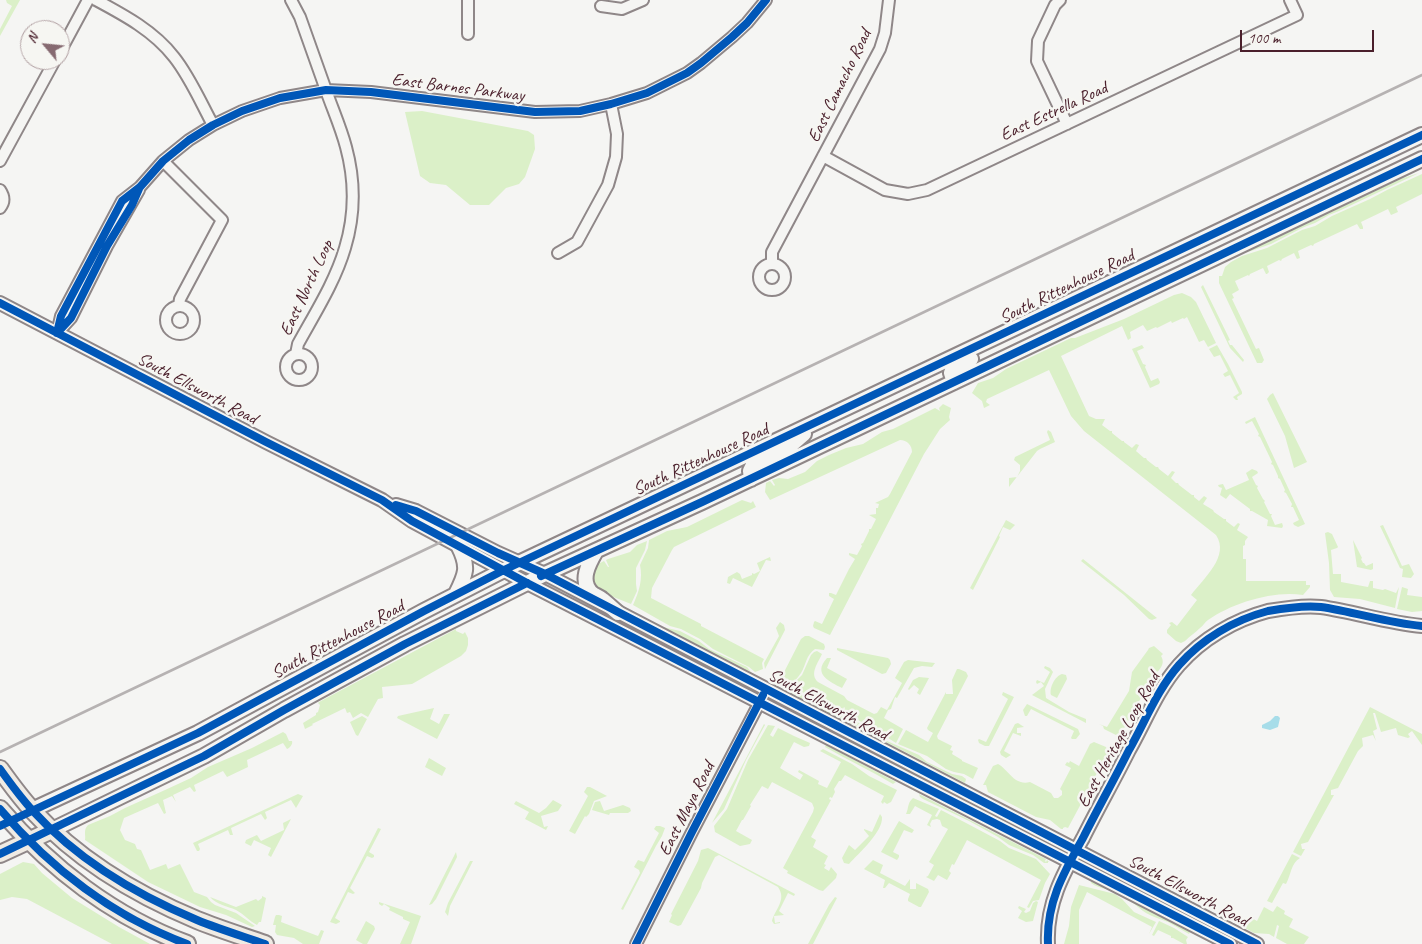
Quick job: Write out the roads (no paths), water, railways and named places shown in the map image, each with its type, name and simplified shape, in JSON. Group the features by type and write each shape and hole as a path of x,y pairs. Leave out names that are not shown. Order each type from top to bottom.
{"main road":[{"name":"South Rittenhouse Road","path":"3,819 32,810 198,733 456,594 520,562 1422,135"},
{"name":"South Rittenhouse Road","path":"0,854 204,756 405,644 545,574 751,479 1422,159"},
{"path":"954,382 951,374 953,369 970,360 977,347"},
{"path":"751,479 750,471 753,465 790,446 813,424"},
{"path":"456,594 465,574 466,565 459,547"},
{"path":"596,551 588,566 585,577 586,582 592,593 618,613"},
{"path":"0,769 32,810 52,830 97,865 136,890 197,920 265,944"},
{"path":"3,819 62,872 87,891 142,924 187,944"}],"street":[{"path":"70,33 88,0"},
{"path":"96,0 132,20 151,34 174,57 190,82 212,125"},
{"name":"East North Loop","path":"291,0 300,17 346,146 351,176 353,209 346,247 332,281 298,344 296,354"},
{"path":"468,0 468,34"},
{"path":"601,6 622,9 643,0"},
{"name":"East Barnes Parkway","path":"57,332 61,316 122,201 140,187 163,161 189,140 212,125 242,111 280,98 326,90 371,92 535,112 580,111 647,93 687,73 732,38 766,0"},
{"name":"East Camacho Road","path":"772,264 772,252 880,49 885,33 889,0"},
{"path":"1060,0 1055,5 1038,41 1038,61 1067,124"},
{"name":"East Estrella Road","path":"823,156 885,190 908,194 927,190 1297,15 1290,0"},
{"path":"0,161 50,70"},
{"path":"558,254 577,242 608,185 616,158 617,134 611,104"},
{"path":"163,161 222,220 180,299 179,305"},
{"path":"0,190 4,198 0,208"},
{"name":"South Ellsworth Road","path":"0,303 266,442 382,500 412,521 527,583 1230,944"},
{"name":"South Ellsworth Road","path":"382,500 416,511 498,553 545,574 1257,944"},
{"name":"East Heritage Loop Road","path":"1048,944 1050,910 1069,861 1167,679 1199,646 1229,626 1249,617 1270,611 1292,608 1319,607 1422,626"},
{"name":"East Maya Road","path":"636,944 766,689"}],"water":[{"path":"1275,716 1280,718 1278,727 1270,730 1262,728 1262,725"}],"railway":[{"path":"0,752 1422,75"}]}
